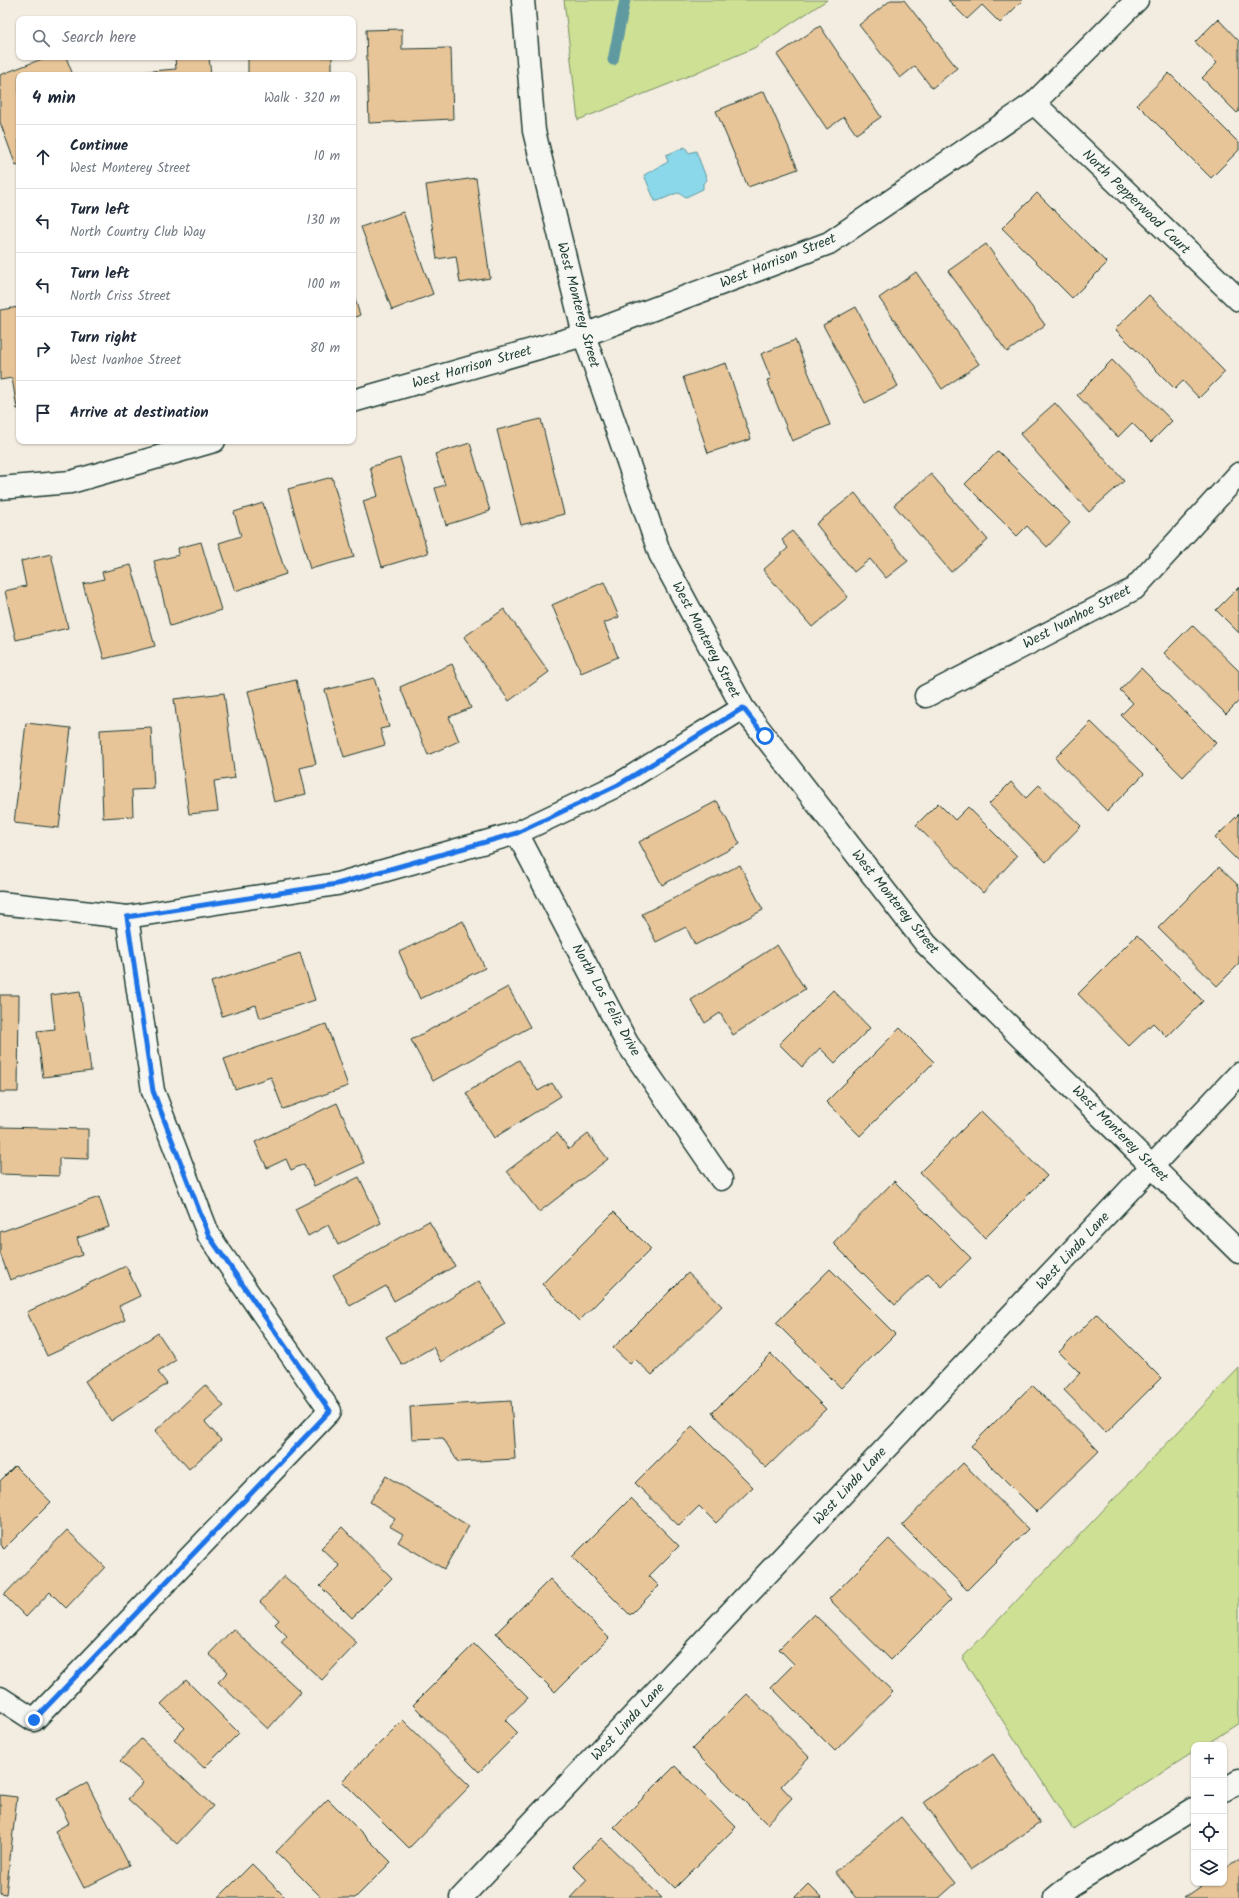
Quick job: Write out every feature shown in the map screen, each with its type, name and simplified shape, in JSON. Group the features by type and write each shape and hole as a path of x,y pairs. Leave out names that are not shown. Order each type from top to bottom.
{"street":[{"name":"West Monterey Street","path":"523,0 534,131 584,336 660,554 743,708 926,944 1239,1252"},
{"name":"West Harrison Street","path":"356,400 584,336 829,243 1034,103 1137,0"},
{"name":"North Pepperwood Court","path":"1034,103 1239,300"},
{"path":"0,488 71,482 204,444"},
{"name":"West Ivanhoe Street","path":"926,696 1134,589 1239,474"},
{"path":"0,903 127,917 337,884 517,833 618,785 743,708"},
{"name":"North Los Feliz Drive","path":"517,833 627,1043 721,1179"},
{"path":"0,1698 34,1720 330,1411 209,1236 153,1091 127,917"},
{"name":"West Linda Lane","path":"461,1898 1239,1074"},
{"path":"1227,1788 1239,1781"},
{"path":"1055,1898 1072,1885 1191,1811"}],"green space":[{"path":"564,0 827,0 754,48 578,120"},
{"path":"1239,1368 1239,1723 1210,1742 1191,1742 1191,1754 1073,1829 962,1658"}],"water":[{"path":"685,147 689,153 696,151 707,180 703,183 703,189 686,197 677,193 655,201 644,175 668,162 666,155"}],"building":[{"path":"891,0 904,0 957,68 932,88 915,66 900,78 859,25"},
{"path":"948,0 1023,0 1000,23 982,5 967,19"},
{"path":"1218,19 1239,41 1239,111 1237,113 1202,78 1217,63 1195,42"},
{"path":"820,26 881,117 856,134 844,117 827,129 777,55"},
{"path":"402,29 402,49 451,48 453,119 369,123 366,30"},
{"path":"39,60 67,60 72,72 16,72 16,166 0,122 0,75"},
{"path":"175,60 209,60 211,72 139,72 176,69"},
{"path":"248,60 332,60 332,72 248,72"},
{"path":"1169,73 1239,143 1239,150 1211,178 1137,104"},
{"path":"764,91 798,169 748,187 716,111"},
{"path":"476,178 490,278 460,283 456,256 437,259 426,185"},
{"path":"1037,193 1107,263 1072,298 1002,228"},
{"path":"403,212 433,294 392,310 361,227"},
{"path":"986,244 1045,325 1007,352 948,271"},
{"path":"916,272 979,364 942,389 879,298"},
{"path":"1149,295 1225,372 1199,398 1183,381 1175,389 1115,329"},
{"path":"356,302 360,315 356,317"},
{"path":"16,307 16,403 12,378 0,380 0,310"},
{"path":"856,307 898,386 865,403 823,325"},
{"path":"795,340 830,425 792,441 767,380 771,379 761,354"},
{"path":"1112,360 1172,421 1151,442 1132,423 1118,437 1077,395"},
{"path":"726,363 751,439 708,453 683,377"},
{"path":"1055,403 1124,481 1089,512 1020,434"},
{"path":"541,419 564,514 521,525 497,430"},
{"path":"470,443 490,511 446,525 435,488 445,485 435,454"},
{"path":"998,451 1070,523 1047,547 1027,526 1017,536 965,484"},
{"path":"400,458 428,553 382,567 363,501 378,496 370,467"},
{"path":"931,474 988,540 951,572 894,505"},
{"path":"332,477 354,557 310,569 288,489"},
{"path":"855,493 908,561 886,578 870,559 854,572 816,524"},
{"path":"263,503 286,574 235,591 219,543 241,536 234,512"},
{"path":"792,531 848,597 812,627 763,570 788,548 782,540"},
{"path":"201,542 221,610 170,626 154,561 179,555 178,548"},
{"path":"51,554 68,628 16,640 5,591 26,586 21,561"},
{"path":"131,565 155,646 104,659 83,584 104,579 102,572"},
{"path":"604,582 619,617 604,623 618,657 581,673 552,605"},
{"path":"1239,587 1239,633 1216,610"},
{"path":"504,609 549,672 509,701 464,637"},
{"path":"1192,625 1239,671 1239,701 1226,714 1164,653"},
{"path":"452,664 471,708 449,717 459,741 428,755 400,687"},
{"path":"1141,668 1216,743 1183,777 1121,715 1133,703 1120,690"},
{"path":"374,678 389,727 380,729 385,745 344,757 325,690"},
{"path":"296,680 316,764 300,768 306,794 274,802 248,691"},
{"path":"224,693 235,778 214,781 218,811 189,814 174,699"},
{"path":"1091,722 1144,774 1107,811 1055,758"},
{"path":"26,723 71,728 59,828 14,823"},
{"path":"151,727 154,789 132,790 133,816 103,818 100,730"},
{"path":"1011,782 1026,798 1039,785 1081,826 1046,862 989,804"},
{"path":"717,801 740,844 662,885 639,842"},
{"path":"938,803 955,820 968,807 1017,856 983,893 916,825"},
{"path":"1239,814 1239,862 1215,838"},
{"path":"740,865 763,910 695,945 686,927 656,942 642,914"},
{"path":"1219,867 1239,886 1239,964 1217,986 1158,928"},
{"path":"463,921 485,968 420,999 399,952"},
{"path":"1137,935 1203,1001 1167,1037 1153,1023 1129,1046 1078,994"},
{"path":"777,945 805,989 733,1035 720,1013 705,1023 691,1000"},
{"path":"300,953 315,1000 260,1018 256,1005 222,1016 211,982"},
{"path":"508,987 530,1027 433,1081 411,1040"},
{"path":"833,990 870,1028 835,1063 820,1048 802,1067 779,1044"},
{"path":"80,991 91,1071 43,1077 37,1031 55,1029 51,995"},
{"path":"0,995 19,995 18,1092 0,1092"},
{"path":"326,1024 348,1086 283,1109 271,1077 235,1089 224,1059"},
{"path":"900,1028 934,1062 860,1136 826,1102"},
{"path":"519,1060 538,1091 552,1083 561,1096 494,1138 466,1093"},
{"path":"337,1103 364,1163 314,1186 304,1164 291,1170 286,1159 267,1168 255,1142"},
{"path":"981,1111 1047,1176 985,1238 920,1172"},
{"path":"0,1127 88,1129 88,1159 59,1158 59,1176 0,1174"},
{"path":"557,1133 569,1149 588,1134 608,1159 539,1212 507,1171"},
{"path":"359,1177 381,1223 338,1245 328,1225 308,1236 295,1209"},
{"path":"894,1181 971,1258 942,1287 928,1273 895,1305 833,1243"},
{"path":"99,1197 109,1227 77,1238 82,1255 10,1280 0,1253 0,1232"},
{"path":"614,1212 651,1249 579,1321 542,1284"},
{"path":"429,1221 455,1266 394,1301 386,1286 350,1306 333,1275"},
{"path":"126,1266 140,1296 119,1306 125,1320 47,1356 27,1312"},
{"path":"830,1269 895,1334 841,1388 776,1323"},
{"path":"688,1273 722,1306 652,1375 635,1359 630,1364 613,1348"},
{"path":"479,1281 505,1324 441,1362 433,1347 402,1365 386,1337"},
{"path":"1097,1314 1161,1378 1106,1433 1064,1390 1080,1373 1059,1352"},
{"path":"158,1333 176,1360 158,1372 167,1384 111,1421 85,1381"},
{"path":"771,1354 826,1409 766,1468 712,1413"},
{"path":"205,1385 224,1406 205,1422 221,1440 189,1469 155,1431"},
{"path":"1032,1385 1099,1451 1037,1512 971,1446"},
{"path":"511,1401 515,1459 458,1462 443,1438 412,1439 410,1407"},
{"path":"692,1426 753,1487 716,1523 699,1506 679,1526 635,1483"},
{"path":"963,1463 1028,1529 967,1590 902,1525"},
{"path":"15,1466 51,1502 4,1549 0,1545 0,1481"},
{"path":"386,1476 469,1526 444,1569 398,1542 403,1534 389,1526 395,1518 370,1502"},
{"path":"631,1498 679,1546 649,1576 659,1586 630,1615 572,1557"},
{"path":"342,1527 392,1578 352,1618 320,1586 340,1566 321,1548"},
{"path":"67,1530 105,1567 66,1608 50,1592 26,1617 4,1595"},
{"path":"889,1539 951,1600 891,1660 829,1599"},
{"path":"284,1576 357,1643 322,1680 281,1643 287,1636 275,1624 279,1620 260,1602"},
{"path":"550,1579 609,1638 555,1692 496,1633"},
{"path":"814,1614 893,1692 835,1751 771,1687 794,1664 779,1649"},
{"path":"233,1629 301,1692 268,1729 218,1682 228,1672 209,1654"},
{"path":"474,1644 528,1698 505,1720 518,1733 479,1772 413,1705"},
{"path":"186,1680 239,1733 204,1768 174,1739 185,1728 161,1704"},
{"path":"747,1694 809,1757 781,1786 792,1798 767,1824 692,1749"},
{"path":"403,1720 470,1786 409,1848 342,1781"},
{"path":"141,1739 213,1806 177,1844 128,1799 143,1783 120,1761"},
{"path":"993,1754 1040,1823 971,1870 924,1802"},
{"path":"675,1766 736,1827 675,1888 614,1827"},
{"path":"87,1783 129,1865 84,1888 55,1831 69,1823 57,1799"},
{"path":"0,1795 17,1797 6,1894 0,1893"},
{"path":"328,1799 391,1862 355,1898 322,1898 276,1852"},
{"path":"901,1817 956,1883 939,1898 856,1898 835,1872"},
{"path":"601,1838 662,1898 570,1898 587,1880 573,1866"},
{"path":"1239,1860 1239,1898 1183,1898 1201,1886 1227,1886 1227,1868"},
{"path":"252,1864 286,1898 218,1898"},
{"path":"808,1884 822,1898 794,1898"}],"waterway":[{"path":"613,60 625,0"}],"route":[{"path":"34,1720 330,1411 209,1236 153,1091 127,917 337,884 517,833 618,785 743,708 765,736"}]}
